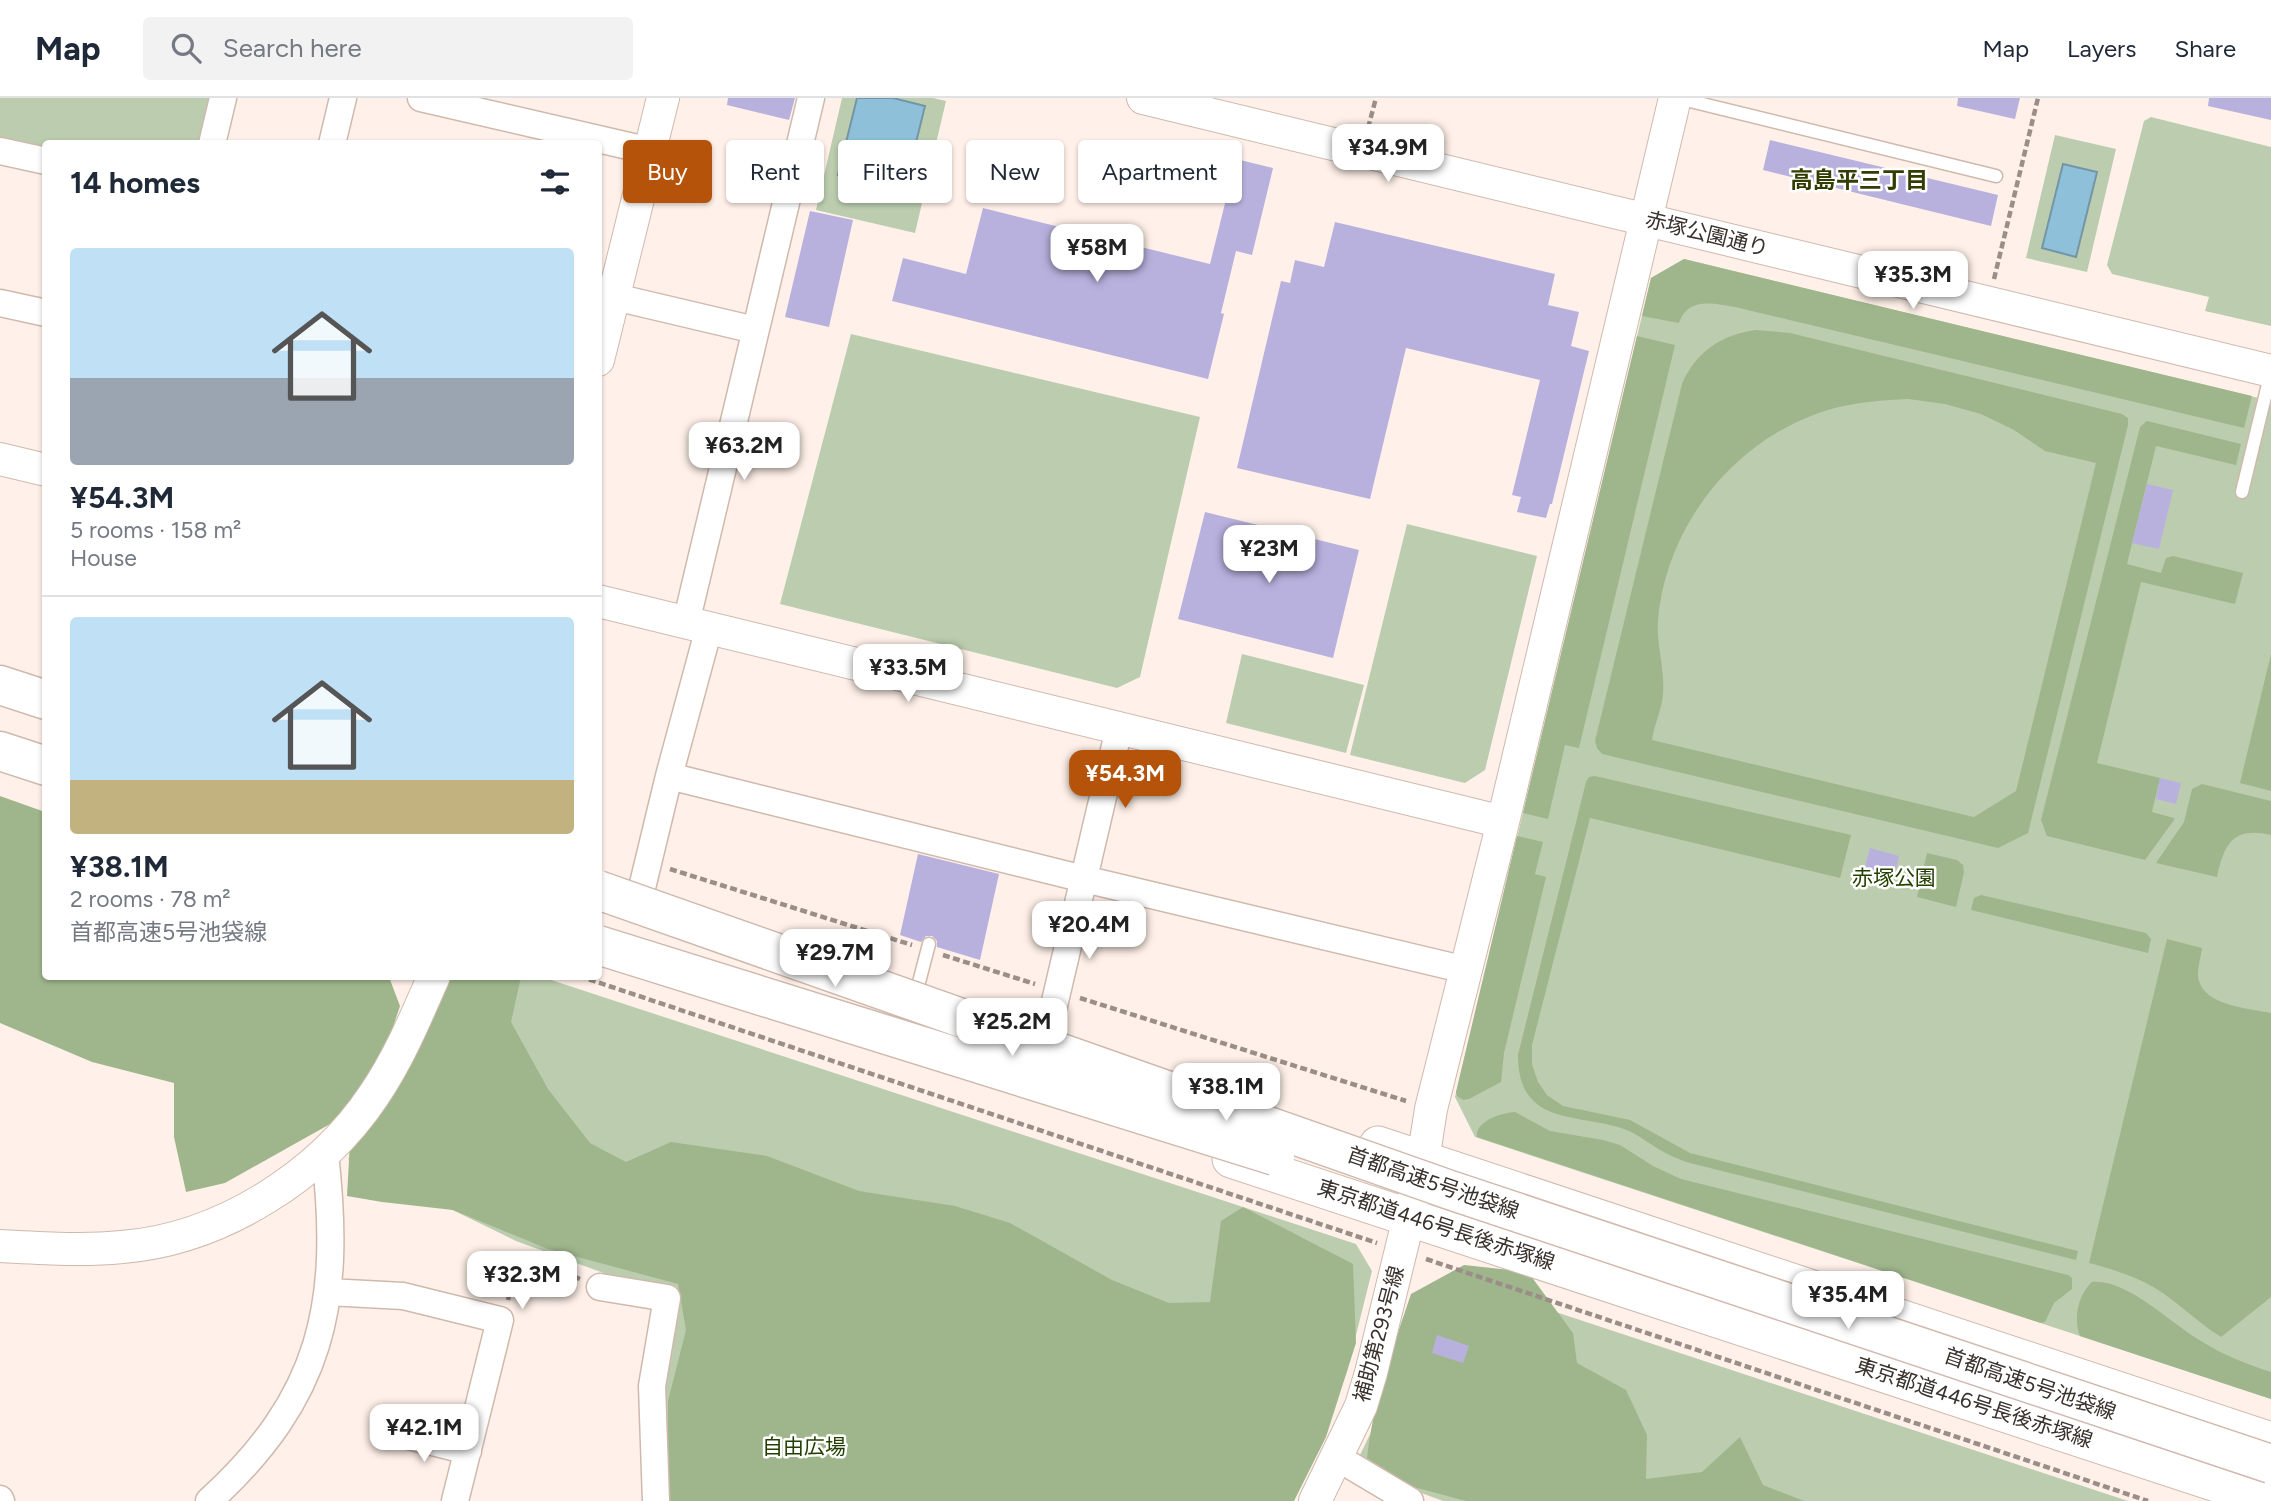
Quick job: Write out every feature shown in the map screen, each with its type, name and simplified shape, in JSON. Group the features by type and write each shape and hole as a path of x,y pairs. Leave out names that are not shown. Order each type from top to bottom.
{"highway":[{"path":"0,685 42,699"},
{"path":"0,710 42,724"},
{"path":"0,727 42,741"},
{"path":"0,751 42,765"},
{"name":"首都高速5号池袋線","path":"602,891 1265,1139 2271,1483"},
{"path":"602,908 1265,1139"},
{"path":"602,930 1265,1139"},
{"name":"首都高速5号池袋線","path":"602,946 1265,1139 2271,1464"}],"main road":[{"path":"0,677 42,691"},
{"path":"0,758 42,773"},
{"path":"602,878 1423,1160 2271,1441"},
{"name":"東京都道446号長後赤塚線","path":"602,957 1409,1216 2271,1501"}],"street":[{"path":"213,140 223,98"},
{"path":"333,140 343,98"},
{"path":"421,98 599,140"},
{"path":"653,140 663,98"},
{"path":"641,892 669,776 755,330 811,98"},
{"name":"赤塚公園通り","path":"1143,98 2271,372"},
{"name":"補助第293号線","path":"1315,1501 1361,1406 1371,1373 1423,1160 1431,1109 1503,822 1676,98"},
{"path":"602,141 623,146"},
{"path":"0,151 42,160"},
{"path":"602,328 606,295 634,203"},
{"path":"606,295 755,330"},
{"path":"0,303 42,312"},
{"path":"0,459 42,469"},
{"path":"602,602 1503,822"},
{"path":"1048,1031 1119,729"},
{"path":"669,776 1466,970"},
{"path":"0,1246 124,1247 175,1237 225,1220 273,1194 324,1154 373,1097 393,1066 432,980"},
{"path":"209,1501 242,1471 285,1415 304,1378 317,1343 328,1292 330,1200 324,1154"},
{"path":"600,1287 667,1298 652,1386 656,1501"},
{"path":"328,1292 403,1296 500,1320 455,1501"},
{"path":"391,1432 468,1451"},
{"path":"1338,1458 1410,1501"}],"lane":[{"path":"1676,98 1996,176"},
{"path":"2242,492 2271,372"},
{"path":"918,986 929,944"}],"path":[{"path":"1367,130 1376,98"},
{"path":"1993,279 2038,98"},
{"path":"591,980 2148,1501"},
{"path":"500,1320 518,1257 536,1260 600,1287"}],"green space":[{"path":"0,98 216,98 206,140 42,140 42,150 0,140"},
{"path":"842,98 933,98 946,101 937,140 838,140 838,203 922,203 915,233 816,210 818,203 824,203 824,176"},
{"path":"2151,117 2271,147 2271,326 2205,311 2209,297 2112,274 2107,265 2144,121"},
{"path":"2055,135 2116,149 2087,272 2026,258"},
{"name":"赤塚公園","path":"1684,259 2271,401 2271,1399 1475,1137 1455,1097 1651,278"},
{"path":"1684,259 2252,396 2244,428 1735,307 1710,303 1695,305 1688,309 1679,323 1642,316 1651,278"},
{"path":"1756,330 1790,333 2122,414 2128,418 2028,833 1998,848 1602,754 1597,748 1595,741 1682,384 1702,354 1722,340","holes":["1908,399 1945,404 1981,414 2014,430 2045,451 2096,463 2016,791 1974,817 1652,740 1663,694 1658,620 1664,584 1676,549 1693,516 1714,487 1739,460 1768,438 1800,421 1835,408"]},
{"path":"851,334 1200,417 1140,677 1117,688 780,604"},
{"path":"1637,336 1675,345 1579,748 1565,745 1548,819 1523,813"},
{"path":"2147,421 2241,444 2236,465 2156,446 2127,564 2161,573 2166,558 2173,556 2243,573 2235,604 2141,582 2097,763 2160,778 2152,812 2174,820 2145,860 2047,836 2041,820 2140,427"},
{"path":"1407,524 1537,556 1485,770 1465,783 1350,755"},
{"path":"1242,654 1364,685 1346,753 1226,723"},
{"path":"2271,654 2271,791 2240,783"},
{"path":"1595,776 1851,835 1840,878 1590,818 1532,1045 1532,1064 1538,1082 1547,1095 1563,1106 1630,1120 1690,1153 2078,1251 2076,1260 1686,1162 1624,1129 1554,1113 1539,1106 1528,1095 1521,1078 1518,1055 1586,782 1589,777"},
{"path":"2202,784 2271,801 2271,835 2248,833 2232,840 2223,855 2217,877 2156,863 2184,822 2192,789"},
{"path":"0,796 42,811 42,980 390,980 400,1006 384,1054 339,1119 225,1183 186,1192 174,1137 174,1083 92,1062 0,1023"},
{"path":"1517,836 1543,842 1535,874 1546,877 1504,1053 1501,1082 1463,1100 1456,1092"},
{"path":"1927,853 1957,860 1963,865 1964,872 1956,907 1917,897"},
{"path":"1981,895 2146,933 2151,939 2148,953 1971,910 1974,898"},
{"path":"2167,939 2202,948 2198,975 2207,993 2227,1004 2271,1013 2271,1297 2221,1337 2155,1288 2123,1273 2089,1263"},
{"name":"自由広場","path":"450,980 520,980 511,1022 548,1089 590,1143 626,1162 671,1142 767,1156 859,1191 955,1206 1010,1223 1112,1280 1169,1303 1210,1302 1221,1221 1243,1207 1353,1264 1356,1343 1326,1437 1294,1501 668,1501 668,1401 686,1330 678,1284 548,1249 453,1210 347,1196 350,1141"},
{"name":"自由広場","path":"456,980 551,980 1356,1244 1372,1271 1347,1371 1333,1411 666,1501 663,1371 677,1287 609,1275 516,1241 348,1159 372,1132"},
{"path":"1515,1112 1550,1131 1620,1145 1653,1166 1681,1179 2068,1275 2072,1278 2072,1289 2054,1303 2045,1322 2041,1323 1477,1137 1477,1131 1484,1122"},
{"path":"1464,1265 1528,1272 1573,1333 1577,1363 1626,1390 1647,1435 1646,1479 1702,1472 1740,1437 1763,1485 1804,1501 1466,1501 1410,1486 1367,1458 1379,1395 1411,1294"},
{"path":"1447,1276 2128,1501 1443,1501 1416,1491 1359,1457"},
{"path":"2092,1282 2106,1283 2134,1295 2209,1346 2271,1372 2271,1399 2080,1336 2078,1307 2083,1293"}],"water":[{"path":"857,98 893,98 925,106 917,140 847,140"},
{"path":"2063,164 2097,172 2076,257 2042,248"}],"building":[{"path":"728,98 795,98 789,120 727,105"},
{"path":"1958,98 2020,98 2015,119 1957,106"},
{"path":"2209,98 2271,98 2271,120 2208,106"},
{"path":"1770,140 1998,195 1991,226 1763,170"},
{"path":"1242,160 1273,168 1252,255 1236,251 1208,379 892,301 903,258 966,274 983,208 1210,264 1225,203 1242,203"},
{"path":"810,211 853,220 829,327 785,317"},
{"path":"1335,222 1555,274 1548,305 1579,312 1571,346 1589,351 1552,504 1546,518 1517,512 1521,497 1512,495 1540,380 1406,348 1370,499 1237,468 1281,281 1290,283 1295,260 1324,267"},
{"path":"2147,484 2173,490 2159,549 2132,543"},
{"path":"1205,512 1359,550 1333,658 1178,619"},
{"path":"2160,778 2181,783 2176,804 2156,799"},
{"path":"1870,848 1899,856 1894,877 1864,870"},
{"path":"918,854 999,874 980,960 937,947 937,941 932,936 926,936 921,942 900,935"},
{"path":"1437,1335 1469,1346 1463,1363 1432,1353"}],"district":[{"name":"高島平三丁目","path":"1859,180"}]}
